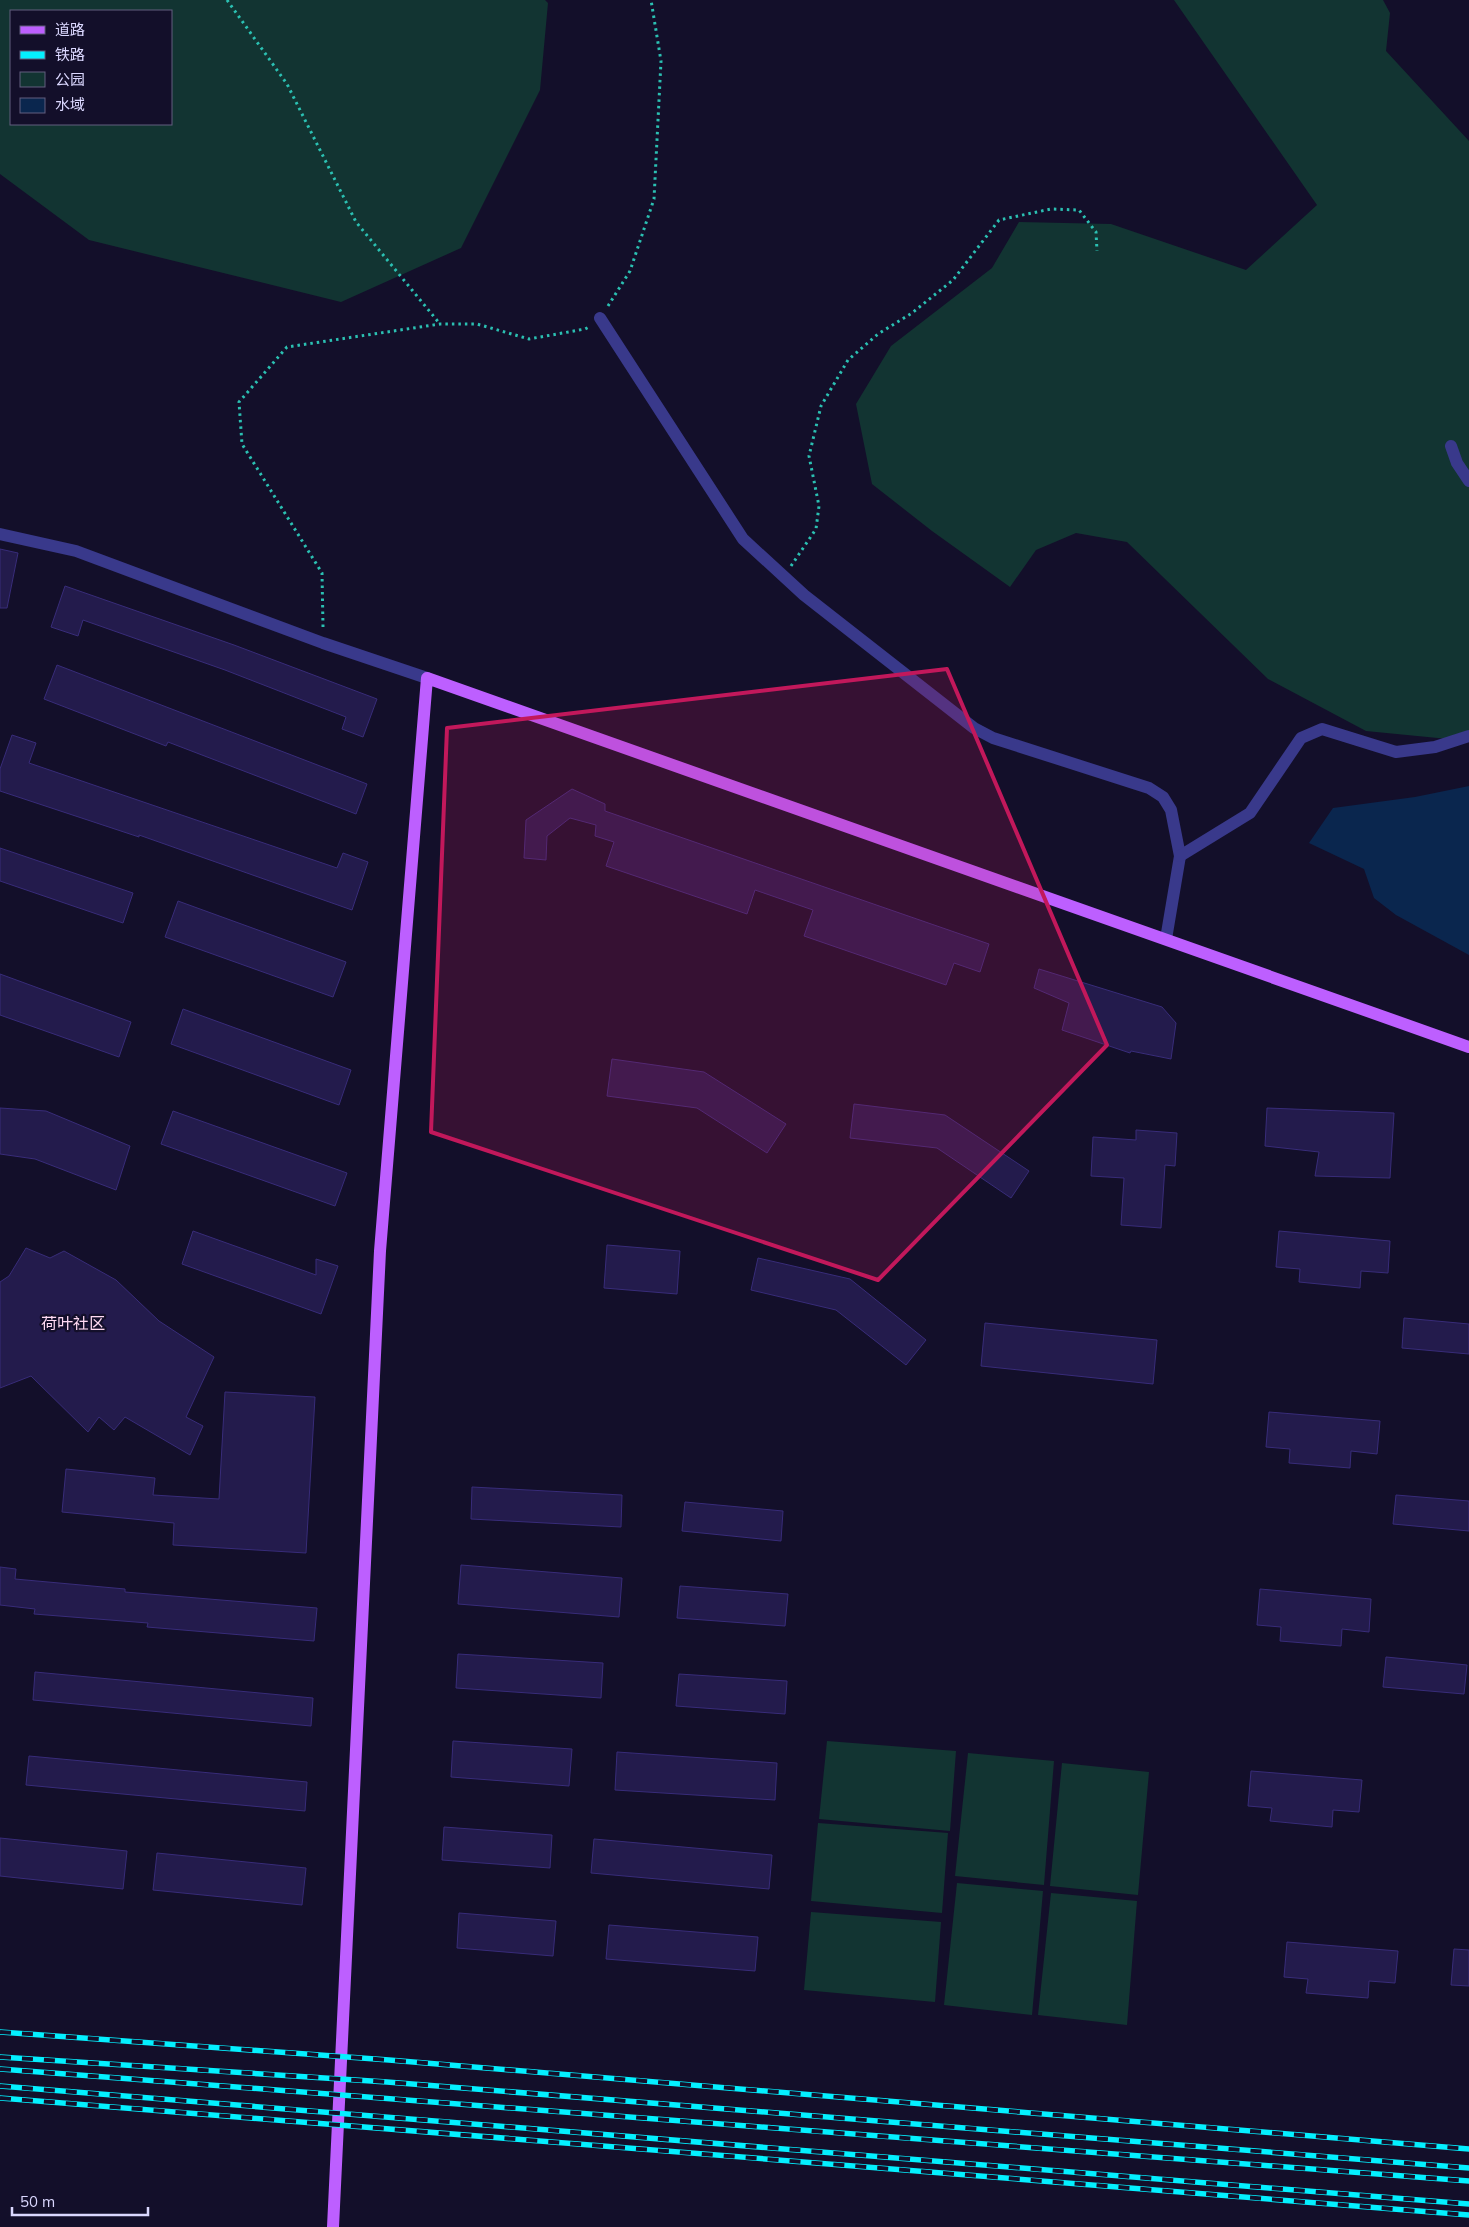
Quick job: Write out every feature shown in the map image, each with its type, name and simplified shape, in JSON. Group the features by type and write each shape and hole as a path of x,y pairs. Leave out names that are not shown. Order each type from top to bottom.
{"main road":[{"path":"333,2227 380,1251 427,678 1469,1048"}],"street":[{"path":"600,318 743,539 804,595 974,728 992,738 1149,788 1163,797 1171,810 1180,856 1166,939"},
{"path":"1451,446 1457,463 1469,481"},
{"path":"0,534 76,551 324,643 427,678"},
{"path":"1180,856 1250,813 1301,738 1322,729 1396,752 1435,747 1469,736"}],"path":[{"path":"227,0 288,84 356,222 440,324"},
{"path":"324,643 322,573 242,444 239,402 287,347 440,324 477,324 529,339 585,330 600,318 630,271 654,199 661,61 651,0"},
{"path":"784,576 816,528 819,506 809,456 821,406 848,360 878,334 912,313 953,280 999,220 1051,209 1079,210 1096,232 1097,251"}],"highlighted area":[{"path":"947,669 1107,1045 878,1280 431,1132 447,728"}],"green space":[{"path":"0,0 545,0 548,3 540,90 461,248 341,302 89,240 0,174"},
{"path":"1174,0 1383,0 1390,13 1386,51 1469,141 1469,730 1448,739 1366,731 1268,679 1127,542 1076,533 1036,550 1010,587 932,531 872,484 856,404 891,346 992,268 1019,222 1111,224 1246,270 1317,205"},
{"path":"827,1741 956,1751 950,1831 819,1819"},
{"path":"968,1753 1054,1761 1044,1885 955,1876"},
{"path":"1062,1763 1149,1772 1138,1895 1050,1886"},
{"path":"818,1823 948,1833 942,1913 811,1901"},
{"path":"957,1883 1043,1891 1032,2015 944,2005"},
{"path":"1051,1893 1137,1901 1127,2025 1038,2015"},
{"path":"811,1912 941,1922 935,2002 804,1990"}],"water":[{"path":"1469,786 1469,955 1396,915 1374,898 1364,869 1309,843 1333,808 1415,797"}],"building":[{"path":"0,549 18,553 7,608 0,608"},
{"path":"65,586 234,645 377,699 363,737 342,729 346,717 225,670 83,620 78,636 51,627"},
{"path":"57,665 367,784 356,814 168,742 166,746 44,699"},
{"path":"12,735 36,743 29,763 337,868 343,853 368,862 352,910 139,835 139,837 0,791 0,769"},
{"path":"572,789 605,804 605,811 989,944 980,972 954,963 946,985 804,936 813,910 755,890 747,914 606,866 614,842 595,836 596,825 570,818 547,836 546,860 524,858 526,820"},
{"path":"0,848 133,893 123,923 0,881"},
{"path":"178,901 346,962 333,997 165,937"},
{"path":"1039,969 1162,1007 1176,1023 1171,1059 1131,1051 1130,1053 1062,1030 1069,1003 1034,988"},
{"path":"0,974 131,1022 119,1057 0,1015"},
{"path":"183,1009 351,1070 339,1105 171,1044"},
{"path":"612,1059 704,1072 786,1124 767,1153 697,1108 607,1096"},
{"path":"854,1104 945,1115 1029,1171 1011,1198 937,1148 850,1138"},
{"path":"0,1108 46,1111 130,1146 116,1190 35,1159 0,1154"},
{"path":"1267,1108 1394,1113 1390,1178 1315,1176 1319,1152 1265,1146"},
{"path":"173,1111 347,1173 335,1206 161,1144"},
{"path":"1136,1130 1177,1133 1175,1166 1165,1165 1161,1228 1121,1225 1124,1178 1091,1176 1093,1137 1136,1140"},
{"path":"193,1231 316,1275 316,1259 338,1266 321,1314 182,1264"},
{"path":"1279,1231 1390,1241 1388,1273 1361,1271 1360,1288 1299,1282 1300,1269 1276,1267"},
{"path":"607,1245 680,1251 677,1294 604,1288"},
{"path":"26,1248 50,1258 64,1251 116,1280 159,1321 214,1357 186,1417 203,1426 190,1455 125,1417 114,1430 99,1417 88,1432 31,1376 0,1388 0,1282 9,1276"},
{"path":"758,1258 850,1279 926,1340 906,1365 836,1310 751,1290"},
{"path":"1404,1318 1469,1324 1469,1354 1402,1348"},
{"path":"985,1323 1157,1340 1153,1384 981,1366"},
{"path":"225,1392 315,1397 306,1553 173,1545 174,1523 62,1512 66,1469 155,1478 153,1495 219,1499"},
{"path":"1269,1412 1380,1421 1377,1454 1351,1451 1350,1468 1289,1463 1290,1449 1266,1447"},
{"path":"472,1487 622,1495 621,1527 471,1519"},
{"path":"1396,1495 1469,1501 1469,1531 1393,1524"},
{"path":"685,1502 783,1511 781,1541 682,1531"},
{"path":"461,1565 622,1578 619,1617 458,1604"},
{"path":"0,1567 16,1569 15,1579 125,1589 125,1592 317,1608 314,1641 147,1627 148,1623 34,1614 35,1609 0,1605"},
{"path":"680,1586 788,1594 785,1626 677,1618"},
{"path":"1260,1589 1371,1599 1369,1632 1342,1629 1341,1646 1280,1641 1281,1627 1257,1625"},
{"path":"458,1654 603,1663 601,1698 456,1688"},
{"path":"1386,1657 1467,1665 1464,1694 1383,1687"},
{"path":"35,1672 313,1698 311,1726 33,1700"},
{"path":"679,1674 787,1681 785,1714 676,1706"},
{"path":"453,1741 572,1749 569,1786 451,1777"},
{"path":"617,1752 777,1763 775,1800 615,1790"},
{"path":"29,1756 307,1782 305,1811 26,1785"},
{"path":"1251,1771 1362,1780 1359,1812 1333,1810 1332,1827 1270,1821 1272,1808 1248,1806"},
{"path":"444,1827 552,1835 550,1868 442,1860"},
{"path":"0,1838 127,1851 123,1889 0,1876"},
{"path":"594,1839 772,1855 769,1889 591,1873"},
{"path":"157,1853 306,1868 302,1905 153,1890"},
{"path":"459,1913 556,1921 553,1956 457,1948"},
{"path":"609,1925 758,1937 755,1971 606,1959"},
{"path":"1287,1942 1398,1951 1395,1983 1369,1981 1368,1998 1306,1993 1308,1979 1284,1977"},
{"path":"1454,1949 1469,1950 1469,1986 1451,1985"}],"railway":[{"path":"0,2032 389,2060 1469,2149"},
{"path":"0,2057 387,2082 1469,2168"},
{"path":"0,2069 1469,2181"},
{"path":"0,2086 1469,2204"},
{"path":"0,2098 1469,2215"}],"district":[{"name":"荷叶社区","path":"73,1323"}]}
